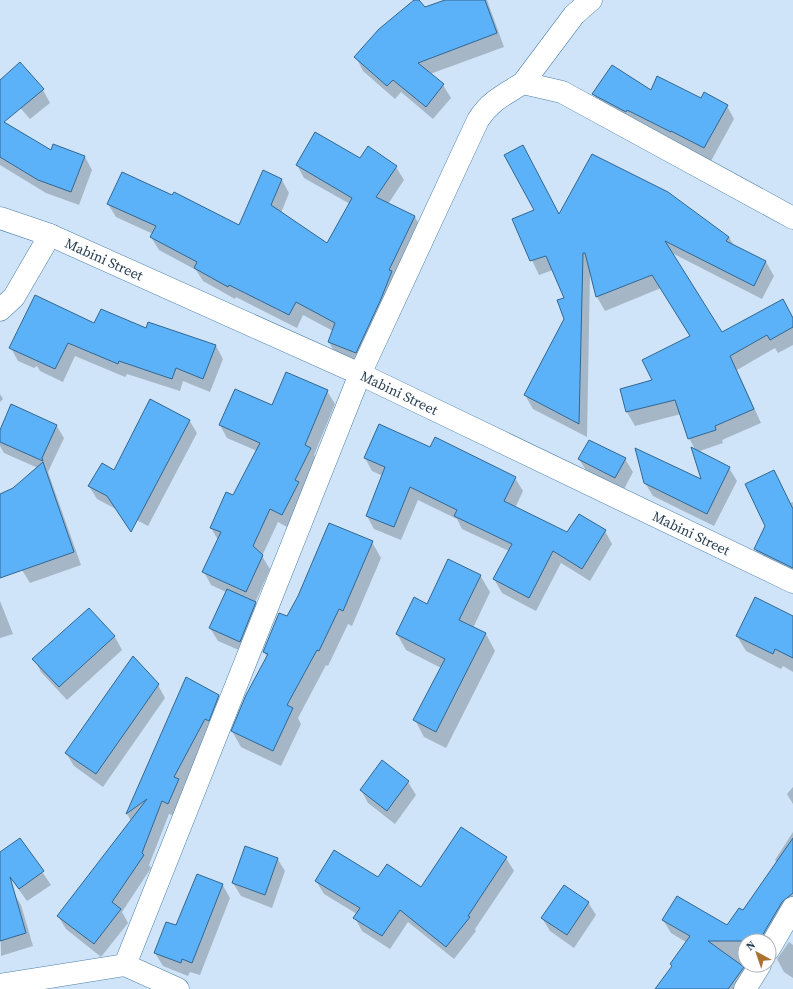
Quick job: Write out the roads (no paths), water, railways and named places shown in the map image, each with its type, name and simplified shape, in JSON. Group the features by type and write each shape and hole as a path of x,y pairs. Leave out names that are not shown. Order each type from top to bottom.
{"street":[{"path":"125,965 360,374 478,120 492,102 523,83 574,15 591,0"},
{"path":"523,83 562,92 793,218"},
{"name":"Mabini Street","path":"0,218 50,236 360,374 793,582"},
{"path":"0,310 14,297 50,236"},
{"path":"777,935 793,908"},
{"path":"0,985 125,965 178,989"},
{"path":"745,989 755,973"}]}
